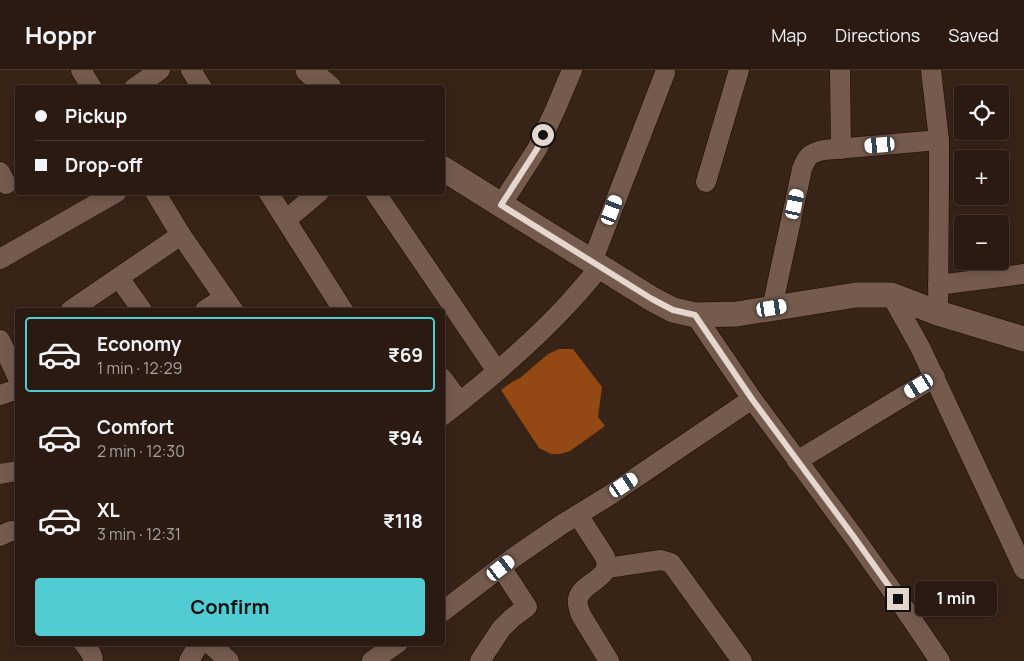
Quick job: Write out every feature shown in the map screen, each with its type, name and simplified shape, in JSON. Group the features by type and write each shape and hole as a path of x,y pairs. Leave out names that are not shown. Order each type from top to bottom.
{"street":[{"path":"81,70 90,85"},
{"path":"138,85 160,70"},
{"path":"191,70 200,85"},
{"path":"308,70 326,85"},
{"path":"501,205 537,149 572,70"},
{"path":"706,182 739,70"},
{"path":"840,70 841,149"},
{"path":"931,70 939,140 938,313"},
{"path":"445,414 497,371 547,326 569,303 596,264 665,73"},
{"path":"772,308 802,169 806,160 813,153 824,150 939,140"},
{"path":"445,170 652,299 673,310 695,315 737,314 856,295 891,295 938,313 1024,339"},
{"path":"0,259 112,195"},
{"path":"157,195 181,235 229,304 213,308"},
{"path":"270,195 342,308"},
{"path":"286,220 315,195"},
{"path":"377,195 497,371"},
{"path":"74,308 181,235"},
{"path":"938,285 1024,274"},
{"path":"119,278 141,308"},
{"path":"891,295 935,377 1024,569"},
{"path":"695,315 752,399 854,537 940,661"},
{"path":"0,340 15,372"},
{"path":"797,460 935,377"},
{"path":"445,382 460,402"},
{"path":"0,395 15,390"},
{"path":"445,610 521,553 752,399"},
{"path":"0,474 15,472"},
{"path":"578,515 607,562 607,568 603,574 581,593 578,599 578,606 581,615 609,661"},
{"path":"0,536 15,531"},
{"path":"607,568 661,560 671,563 742,661"},
{"path":"480,661 500,629 527,607 501,568"},
{"path":"86,646 93,661"},
{"path":"188,661 197,646"},
{"path":"212,646 229,661"},
{"path":"372,661 393,646"}],"shaded area":[{"path":"559,349 573,349 602,387 598,417 605,426 570,451 551,454 539,448 501,390 520,378 548,354"}],"route":[{"path":"543,135 537,149 501,205 652,299 673,310 695,315 752,399 898,599"}]}
